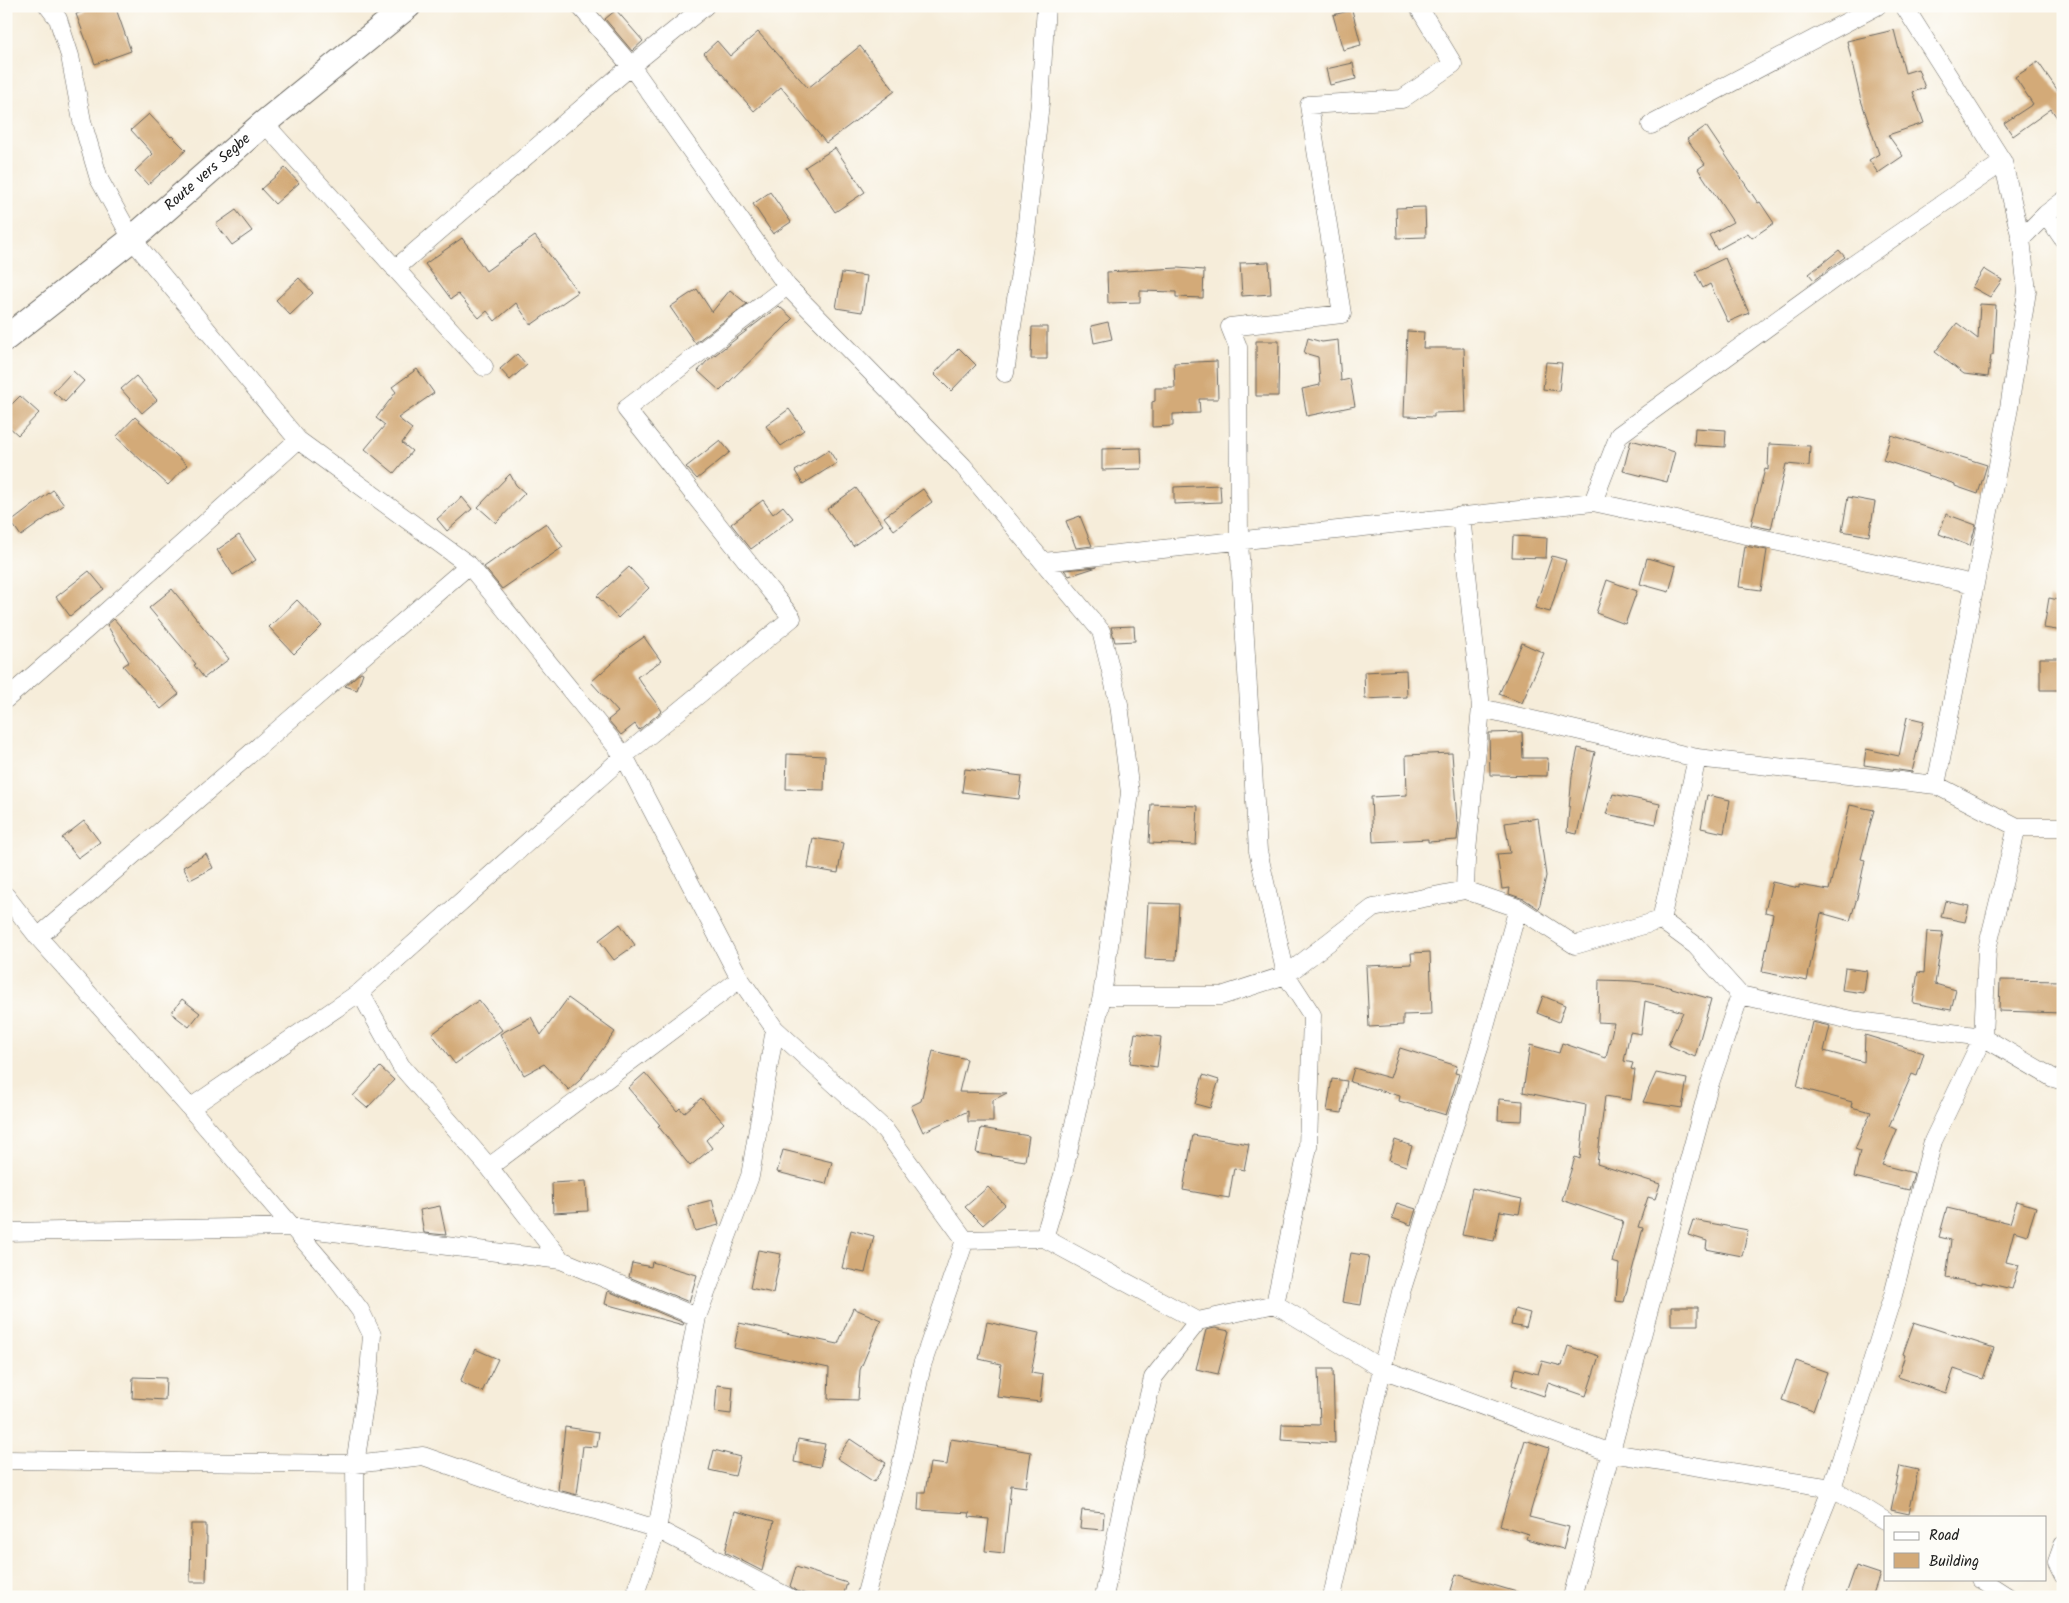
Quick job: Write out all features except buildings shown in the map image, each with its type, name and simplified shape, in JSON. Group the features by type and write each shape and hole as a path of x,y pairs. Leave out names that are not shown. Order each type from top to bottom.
{"main road":[{"name":"Route vers Segbe","path":"6,338 132,239 264,123 408,6"}],"street":[{"path":"580,6 630,66 787,286 964,466 1101,631 1120,704 1130,793 1102,996 1063,1175 1044,1238"},
{"path":"395,269 630,66 705,6"},
{"path":"1005,373 1027,222 1040,103 1046,6"},
{"path":"1275,1304 1308,1148 1312,1015 1286,975 1258,852 1239,541 1238,347 1230,326 1342,314 1309,105 1402,99 1453,64 1418,6"},
{"path":"1652,125 1877,6"},
{"path":"1904,6 2003,162 2021,239 2027,291 2009,408 1936,785"},
{"path":"57,11 70,56 82,121 99,178 132,239 298,440 468,565 624,756 740,979 775,1028 885,1130 965,1240"},
{"path":"264,123 484,367"},
{"path":"1593,502 1619,435 1853,265 2003,162"},
{"path":"2021,239 2046,214 2063,201"},
{"path":"2046,214 2063,239"},
{"path":"190,1108 360,992 624,756 792,618 626,410 787,286"},
{"path":"6,699 298,440"},
{"path":"1044,562 1593,502 1974,584"},
{"path":"1461,516 1481,708 1466,861 1465,890"},
{"path":"38,937 468,565"},
{"path":"1481,708 1697,758 1936,785 2017,827 2063,827"},
{"path":"1661,920 1697,758"},
{"path":"1791,1597 1793,1586 1832,1488 1894,1295 1934,1140 1983,1037 1987,949 2017,827"},
{"path":"1102,996 1221,996 1286,975 1373,908 1465,890 1518,908 1575,945 1661,920"},
{"path":"6,896 38,937 190,1108 332,1273 360,1310 372,1335 369,1373 355,1464 356,1597"},
{"path":"1332,1597 1382,1369 1401,1292 1480,1045 1518,908"},
{"path":"1661,920 1695,945 1740,995 1851,1020 1983,1037 2054,1078 2063,1081"},
{"path":"489,1167 740,979"},
{"path":"360,992 401,1066 489,1167 561,1260"},
{"path":"1572,1597 1708,1089 1740,995"},
{"path":"634,1597 657,1529 697,1317 750,1176 775,1028"},
{"path":"6,1232 292,1227 561,1260 697,1317"},
{"path":"965,1240 1044,1238 1198,1321"},
{"path":"865,1597 902,1461 922,1365 965,1240"},
{"path":"1104,1597 1124,1498 1153,1378 1198,1321 1275,1304 1382,1369 1612,1453 1832,1488 1884,1520"},
{"path":"6,1460 355,1464 423,1456 538,1496 596,1510 657,1529 788,1597"},
{"path":"2063,1545 2057,1562 2063,1574"},
{"path":"1982,1580 2008,1597"}]}
